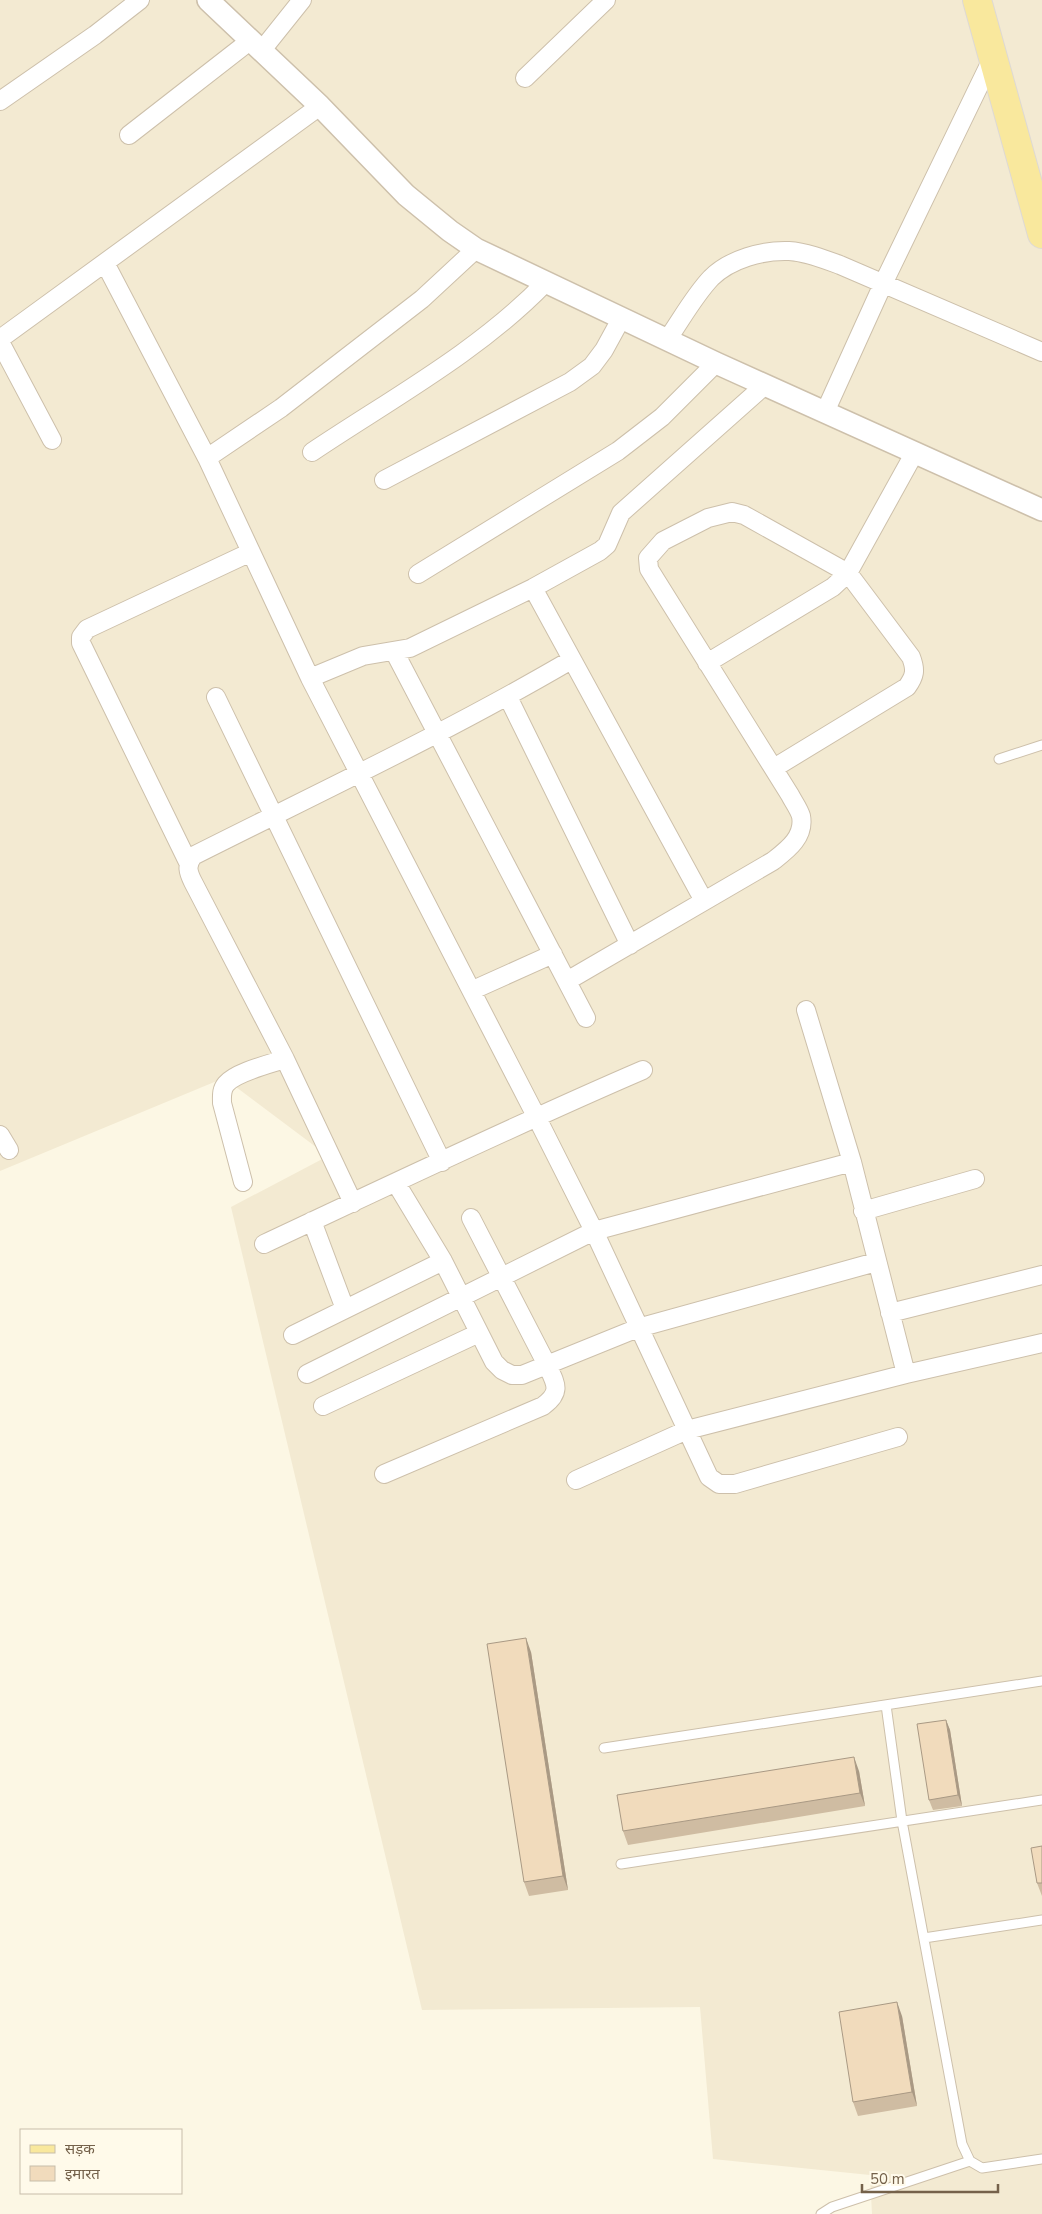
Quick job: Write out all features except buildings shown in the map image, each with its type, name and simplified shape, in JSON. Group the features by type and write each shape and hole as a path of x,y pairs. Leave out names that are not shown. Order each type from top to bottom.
{"main road":[{"path":"977,0 1042,234"}],"street":[{"path":"0,101 95,35 140,0"},
{"path":"208,0 320,106 406,195 450,232 476,249 666,340 1042,510"},
{"path":"129,135 257,45 302,0"},
{"path":"524,78 606,0"},
{"path":"825,412 993,57"},
{"path":"52,440 0,341 320,106"},
{"path":"207,458 281,408 422,299 476,249"},
{"path":"666,340 711,278 726,266 745,258 789,251 815,256 1042,352"},
{"path":"105,263 207,458 310,678 473,990 594,1231 709,1477 718,1484 735,1484 898,1437"},
{"path":"312,452 476,343 516,312 545,283"},
{"path":"384,480 570,382 592,366 604,350 621,319"},
{"path":"418,574 618,451 662,417 716,363"},
{"path":"310,678 363,656 410,648 533,588 600,551 608,545 620,513 764,385"},
{"path":"708,663 833,587 848,573 915,452"},
{"path":"567,981 773,861 790,847 800,832 801,816 790,794 649,570 648,558 663,541 708,518 732,512 755,520 848,573 911,657 915,668 914,678 907,687 774,768"},
{"path":"251,552 87,629 81,637 81,644 188,862 188,870 193,882 286,1059 353,1203"},
{"path":"533,588 704,901"},
{"path":"394,651 586,1018"},
{"path":"188,862 193,856 508,698 571,660"},
{"path":"216,698 442,1162"},
{"path":"508,698 630,945"},
{"path":"473,990 554,954"},
{"path":"806,1010 852,1162 906,1374"},
{"path":"243,1182 221,1093 226,1084 238,1076 286,1059"},
{"path":"264,1244 442,1162 536,1116 643,1070"},
{"path":"307,1374 594,1231 852,1162"},
{"path":"863,1211 975,1179"},
{"path":"396,1183 443,1261 494,1362 502,1370 512,1375 522,1375 547,1366 638,1328 876,1262"},
{"path":"384,1474 543,1406 552,1400 556,1392 556,1384 471,1218"},
{"path":"312,1222 345,1309"},
{"path":"293,1335 443,1261"},
{"path":"890,1313 1042,1275"},
{"path":"323,1406 479,1333"},
{"path":"576,1480 687,1430 906,1374 1042,1343"}],"lane":[{"path":"999,759 1042,745"},
{"path":"604,1748 1042,1681"},
{"path":"886,1705 902,1821 962,2144 970,2161 982,2168 1042,2159"},
{"path":"621,1864 1042,1800"},
{"path":"924,1938 1042,1920"},
{"path":"821,2214 832,2207 970,2161"}],"shaded area":[{"path":"0,0 1042,0 1042,2214 872,2214 870,2175 713,2159 700,2007 422,2010 231,1207 328,1156 224,1078 0,1171"}]}
